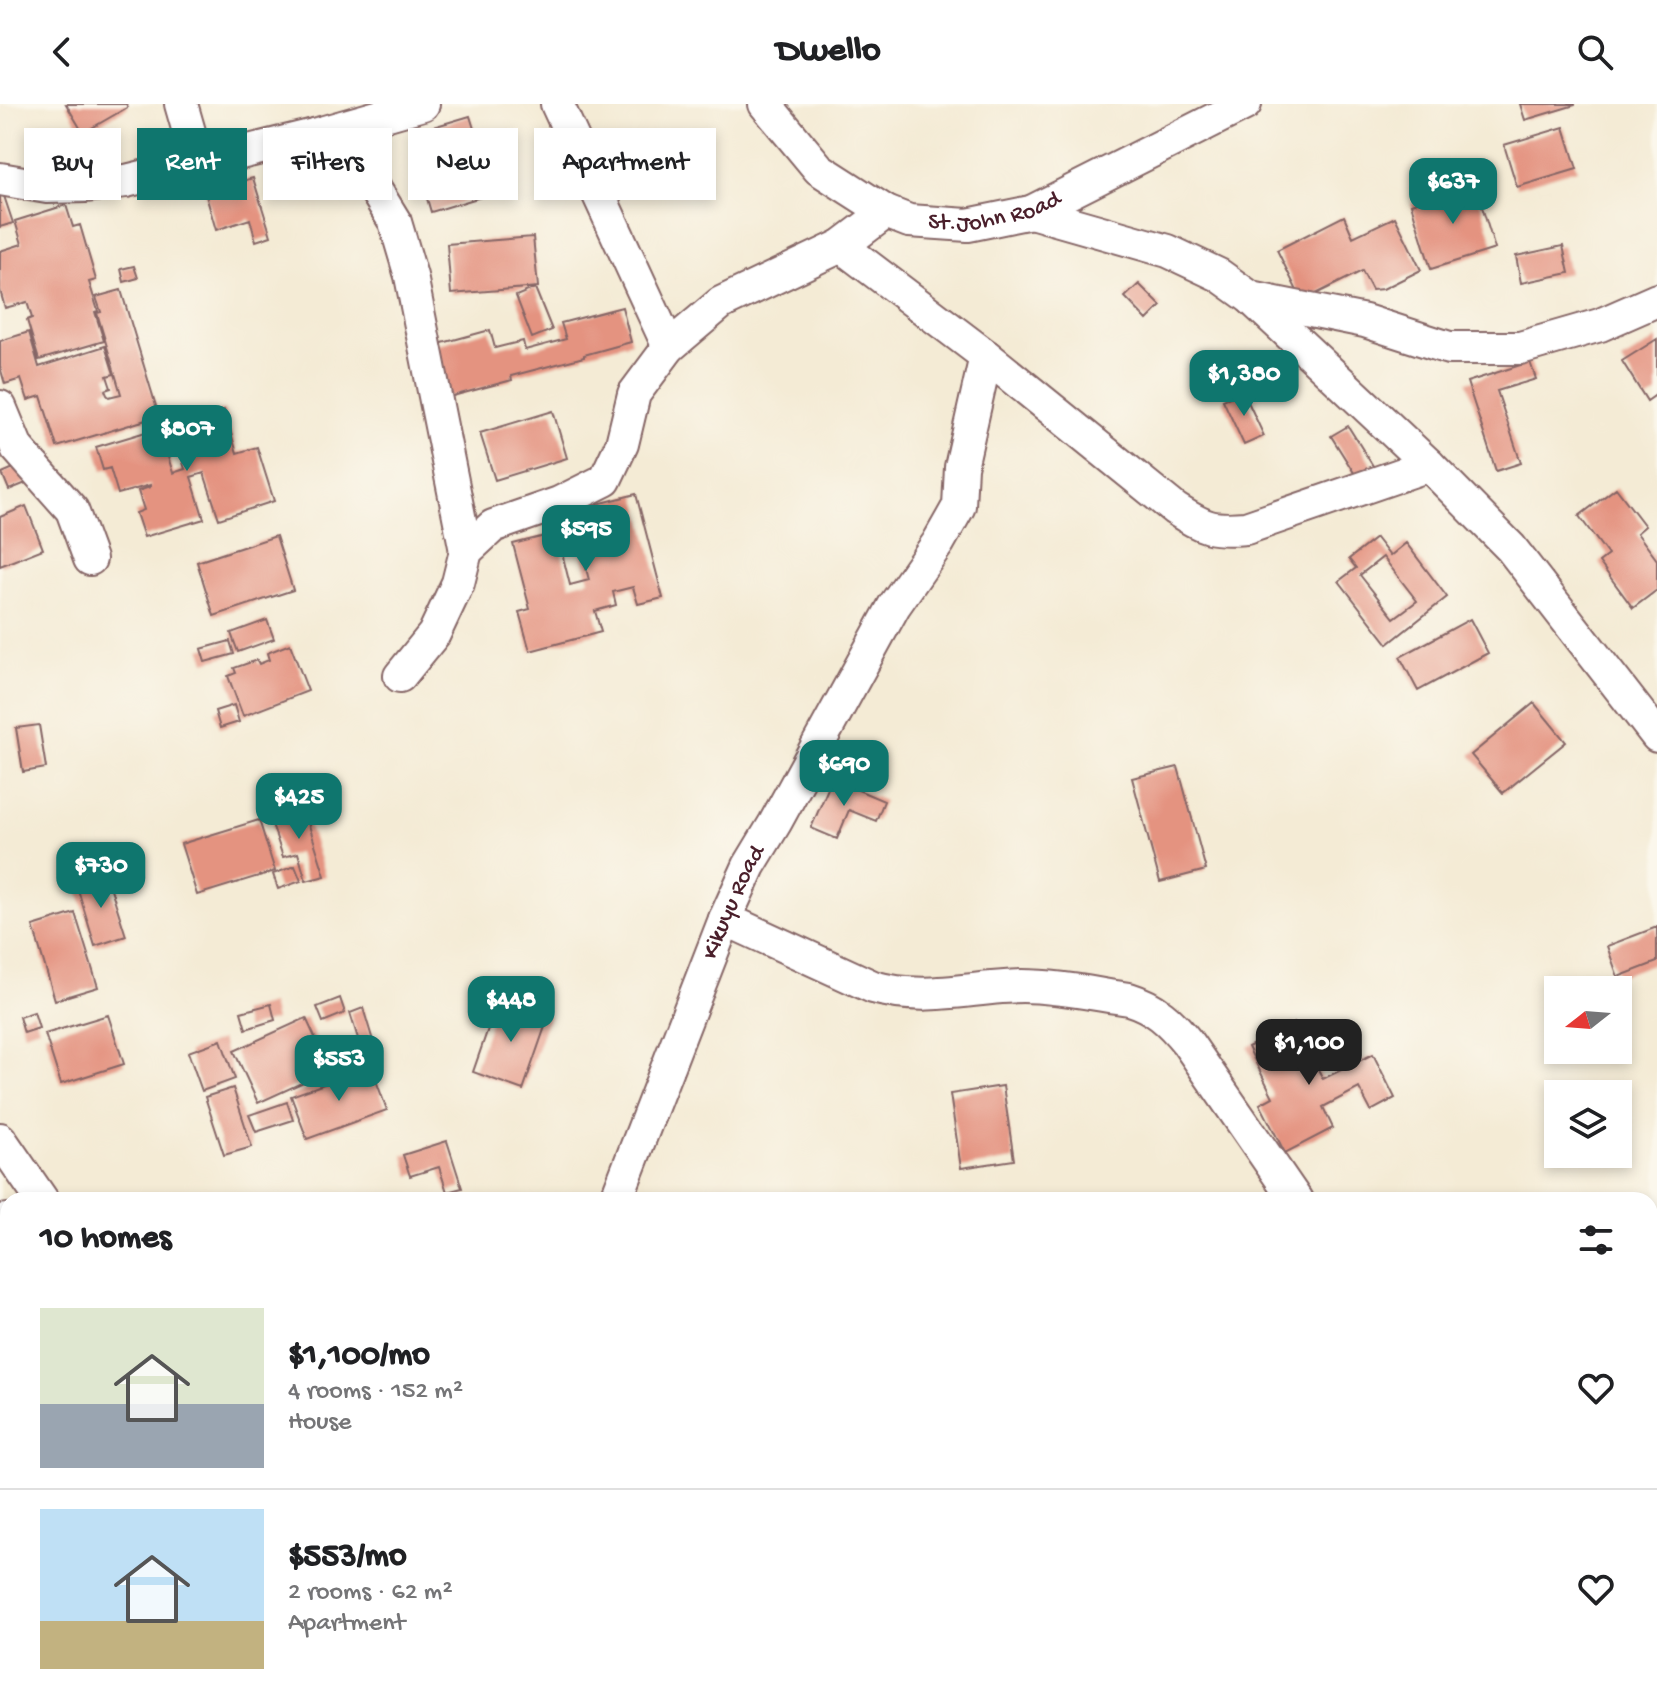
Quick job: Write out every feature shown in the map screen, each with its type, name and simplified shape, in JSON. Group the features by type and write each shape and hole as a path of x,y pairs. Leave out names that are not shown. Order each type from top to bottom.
{"street":[{"path":"181,104 188,128"},
{"path":"339,128 423,104"},
{"path":"557,104 669,347"},
{"name":"St.John Road","path":"765,104 819,169 886,212 909,221 968,225 1031,212 1245,104"},
{"path":"0,179 47,187 86,186 137,178"},
{"path":"382,200 395,222 411,276 466,551 458,583 434,634 400,676"},
{"path":"466,551 493,526 559,503 605,480 622,444 634,394 669,347 721,303 841,246 886,212"},
{"path":"1031,212 1168,251 1219,275 1251,298 1429,465 1511,548 1657,736"},
{"path":"841,246 1199,525 1221,530 1246,528 1429,465"},
{"path":"1251,298 1365,321 1449,348 1520,348 1600,325 1657,300"},
{"name":"Kikuyu Road","path":"619,1192 725,919 749,866 894,606 938,543 959,506 961,467 986,356"},
{"path":"0,407 17,448 72,510 90,559"},
{"path":"725,919 873,987 892,992 926,994 1038,987 1129,999 1156,1010 1187,1042 1290,1192"},
{"path":"0,1139 36,1192"}],"building":[{"path":"66,104 126,104 128,107 92,128 80,128"},
{"path":"1520,104 1575,104 1575,105 1525,120"},
{"path":"470,116 474,128 433,128"},
{"path":"1564,127 1577,169 1517,187 1504,145"},
{"path":"253,178 271,236 256,241 250,219 216,230 207,200 247,200 247,180"},
{"path":"0,184 13,223 0,227"},
{"path":"1475,184 1495,249 1431,269 1411,204"},
{"path":"427,200 471,200 431,212"},
{"path":"66,205 73,227 80,225 96,280 89,282 104,341 39,360 27,320 32,318 27,302 5,308 0,290 0,251 22,244 15,221"},
{"path":"1344,216 1353,237 1395,217 1421,270 1383,289 1372,290 1362,271 1302,301 1277,250"},
{"path":"533,237 538,287 451,294 447,244"},
{"path":"1563,246 1569,273 1521,283 1516,256"},
{"path":"134,266 138,278 124,282 121,269"},
{"path":"1139,284 1161,306 1147,320 1125,297"},
{"path":"535,288 552,330 532,338 516,296"},
{"path":"121,290 159,416 57,447 41,396 28,400 21,379 5,384 0,367 0,341 29,332 39,367 105,346 114,374 107,376 111,388 105,390 109,397 121,394 97,313 101,312 96,297"},
{"path":"622,307 631,342 449,397 435,345 490,330 495,348 523,341 525,350 566,339 561,323"},
{"path":"1657,339 1657,394 1647,401 1622,361"},
{"path":"1530,362 1536,379 1497,391 1521,463 1496,471 1467,382"},
{"path":"1243,391 1264,436 1244,445 1223,400"},
{"path":"224,410 237,453 257,447 274,501 219,519 204,473 191,477 204,519 144,537 136,513 144,510 138,491 150,485 118,494 110,468 103,470 96,447 159,428 173,473 185,469 172,426"},
{"path":"553,411 567,458 495,480 480,433"},
{"path":"1348,426 1373,466 1356,476 1331,436"},
{"path":"18,466 26,483 9,490 2,473"},
{"path":"1616,488 1645,526 1637,533 1657,560 1657,590 1633,608 1599,562 1608,555 1579,516"},
{"path":"636,494 663,598 638,604 633,587 613,592 616,605 595,611 601,632 530,651 519,612 530,609 513,544 557,533 570,585 589,580 571,511"},
{"path":"26,506 43,549 0,566 0,517"},
{"path":"276,536 293,590 214,616 197,562"},
{"path":"1376,538 1390,556 1406,543 1447,597 1388,644 1339,581 1356,568 1349,559","holes":["1383,557 1417,601 1394,618 1360,575"]},
{"path":"1470,619 1488,653 1418,691 1400,657"},
{"path":"267,620 274,639 238,652 231,633"},
{"path":"230,641 234,654 205,662 201,649"},
{"path":"290,644 308,691 243,716 228,676 236,673 234,668 257,660 259,664 269,660 267,653"},
{"path":"1534,703 1566,742 1503,793 1471,755"},
{"path":"234,705 239,722 220,728 215,711"},
{"path":"39,725 46,768 23,772 16,728"},
{"path":"1178,767 1206,870 1160,882 1132,778"},
{"path":"832,779 884,801 876,821 849,810 837,839 811,828"},
{"path":"302,803 325,876 306,881 298,853 283,857 272,824 286,820 283,809"},
{"path":"259,820 275,871 197,895 181,844"},
{"path":"295,866 301,881 278,889 273,874"},
{"path":"106,873 126,936 95,946 76,883"},
{"path":"75,913 98,987 55,1000 33,926"},
{"path":"1657,927 1657,962 1621,976 1618,976 1607,946"},
{"path":"499,997 549,1015 523,1090 473,1072"},
{"path":"340,998 345,1013 323,1022 317,1007"},
{"path":"271,1004 275,1020 246,1029 241,1012"},
{"path":"363,1008 374,1044 361,1048 350,1013"},
{"path":"34,1012 39,1028 24,1033 19,1017"},
{"path":"108,1015 124,1064 61,1084 45,1034"},
{"path":"306,1018 330,1070 258,1103 234,1051"},
{"path":"1294,1023 1323,1079 1373,1054 1395,1098 1371,1111 1359,1088 1323,1107 1333,1128 1285,1153 1260,1104 1273,1097 1248,1047"},
{"path":"221,1040 235,1079 202,1091 188,1052"},
{"path":"371,1067 387,1110 307,1139 291,1096"},
{"path":"1003,1086 1014,1160 961,1168 950,1094"},
{"path":"233,1088 252,1147 224,1155 205,1097"},
{"path":"287,1102 293,1120 256,1132 249,1115"},
{"path":"447,1141 462,1188 447,1192 439,1167 410,1176 403,1155"}]}
